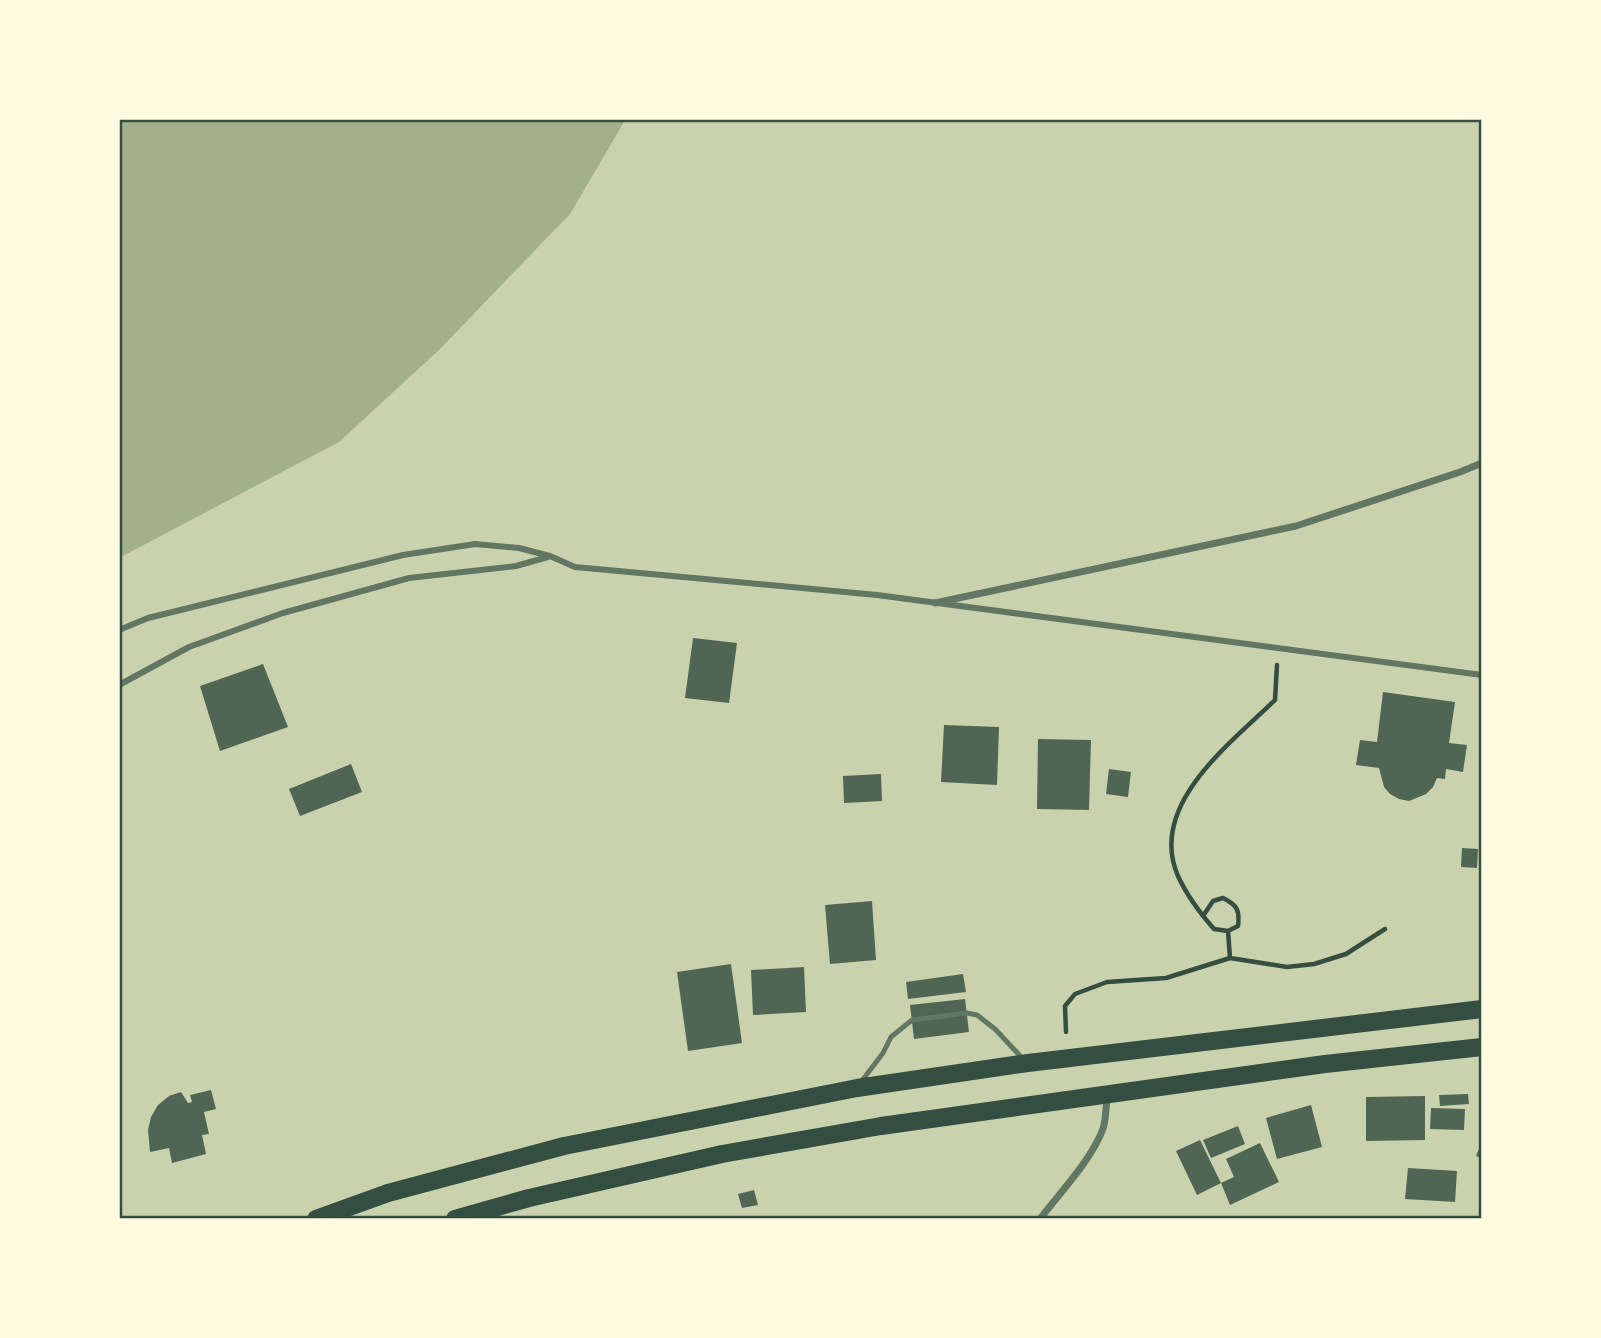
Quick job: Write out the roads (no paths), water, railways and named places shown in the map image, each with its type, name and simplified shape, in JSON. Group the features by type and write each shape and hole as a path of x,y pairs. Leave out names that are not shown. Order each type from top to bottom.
{"main road":[{"path":"316,1219 388,1193 564,1146 857,1087 1028,1063 1482,1009"},
{"path":"455,1219 529,1198 722,1154 881,1126 1325,1064 1482,1047"}],"street":[{"path":"935,603 1296,526 1482,463"},
{"path":"119,629 148,618 403,555 475,544 519,548 550,556 575,567 935,603 1482,675"},
{"path":"119,685 189,647 283,613 409,578 516,566 550,556"},
{"path":"1040,1219 1099,1137 1104,1127 1107,1095"}],"lane":[{"path":"857,1087 883,1053 891,1037 912,1020 967,1013 977,1015 995,1029 1016,1054 1028,1063"}]}
